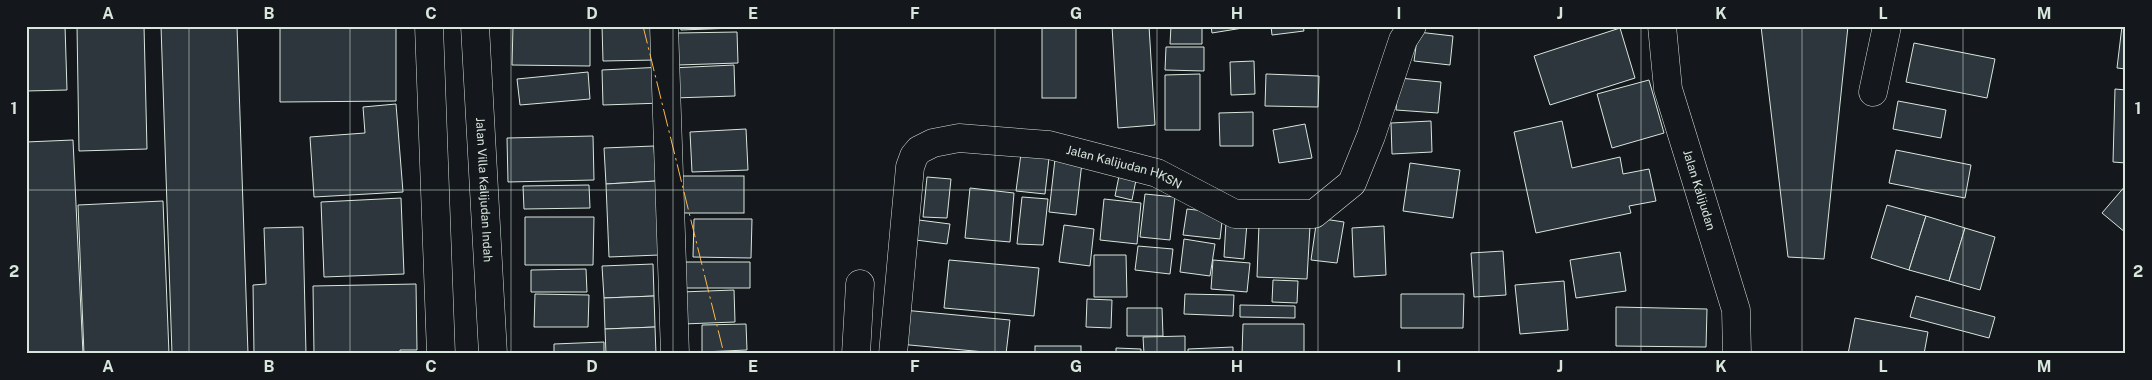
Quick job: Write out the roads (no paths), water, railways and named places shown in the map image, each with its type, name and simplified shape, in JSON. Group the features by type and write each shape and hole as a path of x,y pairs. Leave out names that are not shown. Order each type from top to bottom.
{"street":[{"path":"429,26 441,354"},
{"name":"Jalan Villa Kalijudan Indah","path":"475,26 493,354"},
{"path":"664,26 675,354"},
{"name":"Jalan Kalijudan HKSN","path":"893,354 910,168 918,150 933,143 959,138 1049,145 1157,173 1235,214 1314,214 1352,183 1371,136 1402,40 1412,26"},
{"name":"Jalan Kalijudan","path":"1662,26 1668,88 1736,310 1737,354"},
{"path":"1873,92 1887,26"},
{"path":"856,354 860,284"}]}
